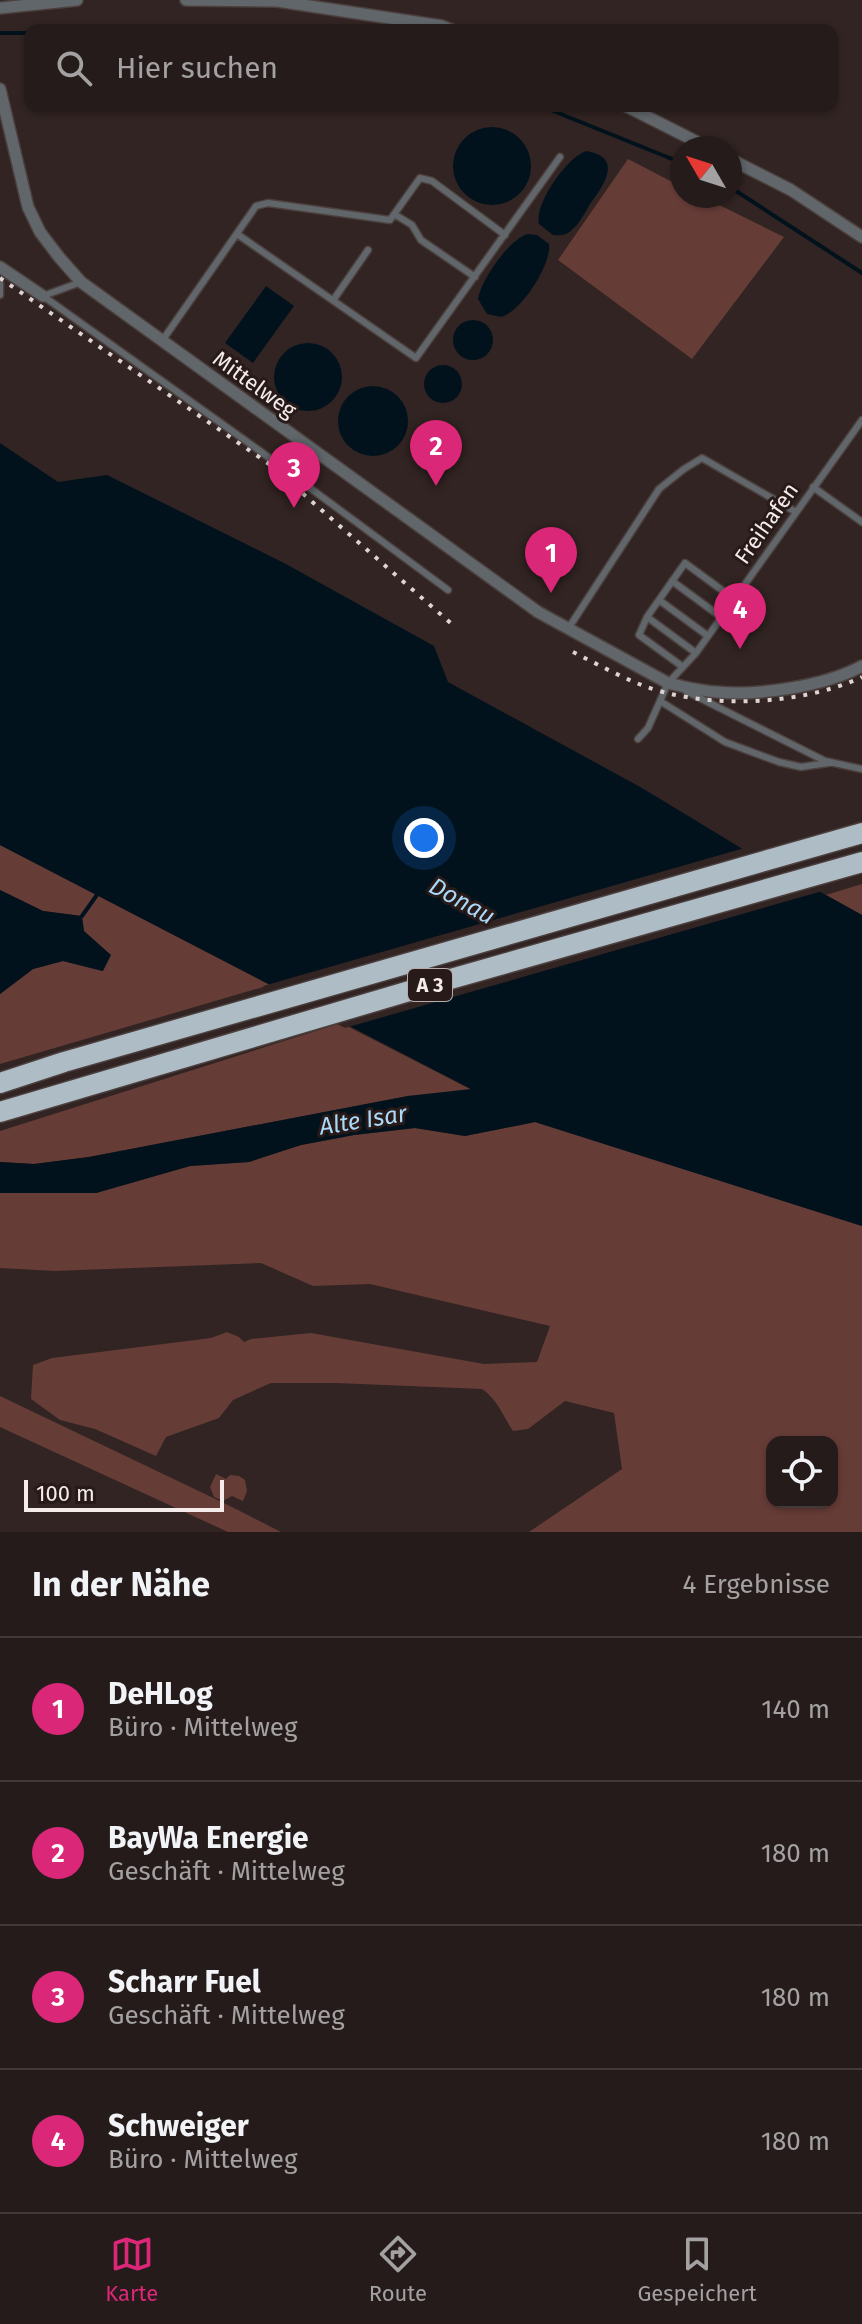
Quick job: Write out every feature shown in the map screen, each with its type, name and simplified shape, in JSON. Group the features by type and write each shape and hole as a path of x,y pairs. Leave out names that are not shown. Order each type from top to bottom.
{"highway":[{"name":"A 3","path":"0,1083 862,833"},
{"name":"A 3","path":"0,1112 862,862"}],"street":[{"path":"0,8 77,0"},
{"path":"186,0 277,1 429,24"},
{"name":"Mittelweg","path":"0,89 28,207 40,232 81,282 538,612 668,683 719,693 765,691 827,680 862,666"},
{"path":"638,112 685,136"},
{"path":"742,165 791,190 862,237"},
{"path":"0,267 43,296"}],"lane":[{"path":"237,234 416,358 560,157"},
{"path":"162,341 256,206 268,203 390,220 420,178 432,181 505,235"},
{"path":"394,214 412,225 421,240 475,277"},
{"path":"334,299 368,250"},
{"path":"43,296 81,282"},
{"path":"0,284 0,295"},
{"path":"43,296 448,590"},
{"name":"Freihafen","path":"638,739 648,728 668,683 696,653 862,420"},
{"path":"568,629 659,489 702,458 796,512"},
{"path":"813,487 862,522"},
{"path":"683,667 639,635 647,617 685,563 734,599"},
{"path":"672,581 721,617"},
{"path":"659,600 708,636"},
{"path":"647,617 696,653"},
{"path":"668,683 831,762 862,769"},
{"path":"660,701 725,742 779,762 801,767 831,762"}],"shaded area":[{"path":"628,159 670,181 670,208 725,208 784,237 692,359 558,260"},
{"path":"0,845 270,985 0,1064 0,994 33,969 63,961 102,971 84,931 81,916 43,911 0,890"},
{"path":"862,884 862,915 826,895"},
{"path":"341,1023 472,1090 408,1096 89,1157 34,1164 0,1162 0,1131"},
{"path":"535,1122 862,1226 862,1532 529,1532 622,1469 614,1413 565,1401 528,1429 513,1431 496,1403 482,1389 271,1383 233,1400 219,1418 166,1437 156,1456 95,1429 60,1420 31,1399 33,1365 52,1358 211,1338 227,1332 244,1342 311,1333 484,1364 537,1362 550,1326 370,1284 313,1286 261,1263 55,1271 0,1268 0,1193 96,1193 190,1166 249,1162 301,1145 415,1128 465,1136"},
{"path":"0,1396 281,1532 228,1532 0,1427"},
{"path":"216,1474 226,1479 230,1475 245,1480 247,1491 243,1501 232,1496 223,1501 214,1497 210,1487"}],"water":[{"path":"484,127 500,127 514,133 525,144 531,166 525,188 514,199 500,205 484,205 470,199 459,188 453,174 453,158 459,144 470,133"},
{"path":"586,151 605,159 608,173 574,229 564,235 553,235 539,224 542,205 561,171"},
{"path":"528,234 537,235 549,244 549,253 540,275 526,297 509,313 501,317 487,314 478,299 484,282 505,252"},
{"path":"266,286 294,306 253,363 225,343"},
{"path":"473,320 487,326 493,340 487,354 473,360 459,354 453,340 459,326"},
{"path":"308,343 332,353 342,377 332,401 308,411 284,401 274,377 284,353"},
{"path":"443,365 457,370 462,384 457,398 443,403 429,398 424,384 429,370"},
{"path":"373,386 398,396 408,421 398,446 373,456 348,446 338,421 348,396"},
{"path":"0,443 58,482 107,475 284,563 434,646 448,682 642,788 741,848 862,915 862,1226 535,1122 465,1136 415,1128 354,1135 301,1145 249,1162 190,1166 96,1193 0,1193 0,1162 34,1164 89,1157 408,1096 471,1089 0,845"},
{"path":"0,890 43,911 82,916 84,931 111,955 103,971 63,961 33,969 0,994"}],"pier":[{"path":"748,847 826,890 345,1028 263,986"}],"waterway":[{"path":"0,33 24,33"},
{"path":"556,112 670,158"},
{"path":"742,195 862,273"},
{"path":"82,916 99,892"}],"railway":[{"path":"0,278 269,464 454,626"},
{"path":"573,652 639,684 692,698 721,701 781,699 837,687 862,677"}],"place":[{"name":"BayWa Energie","path":"436,486"},
{"name":"Scharr Fuel","path":"294,508"},
{"name":"DeHLog","path":"551,593"},
{"name":"Schweiger","path":"740,649"}],"water label":[{"name":"Donau","path":"462,901"},
{"name":"Alte Isar","path":"363,1120"}]}
